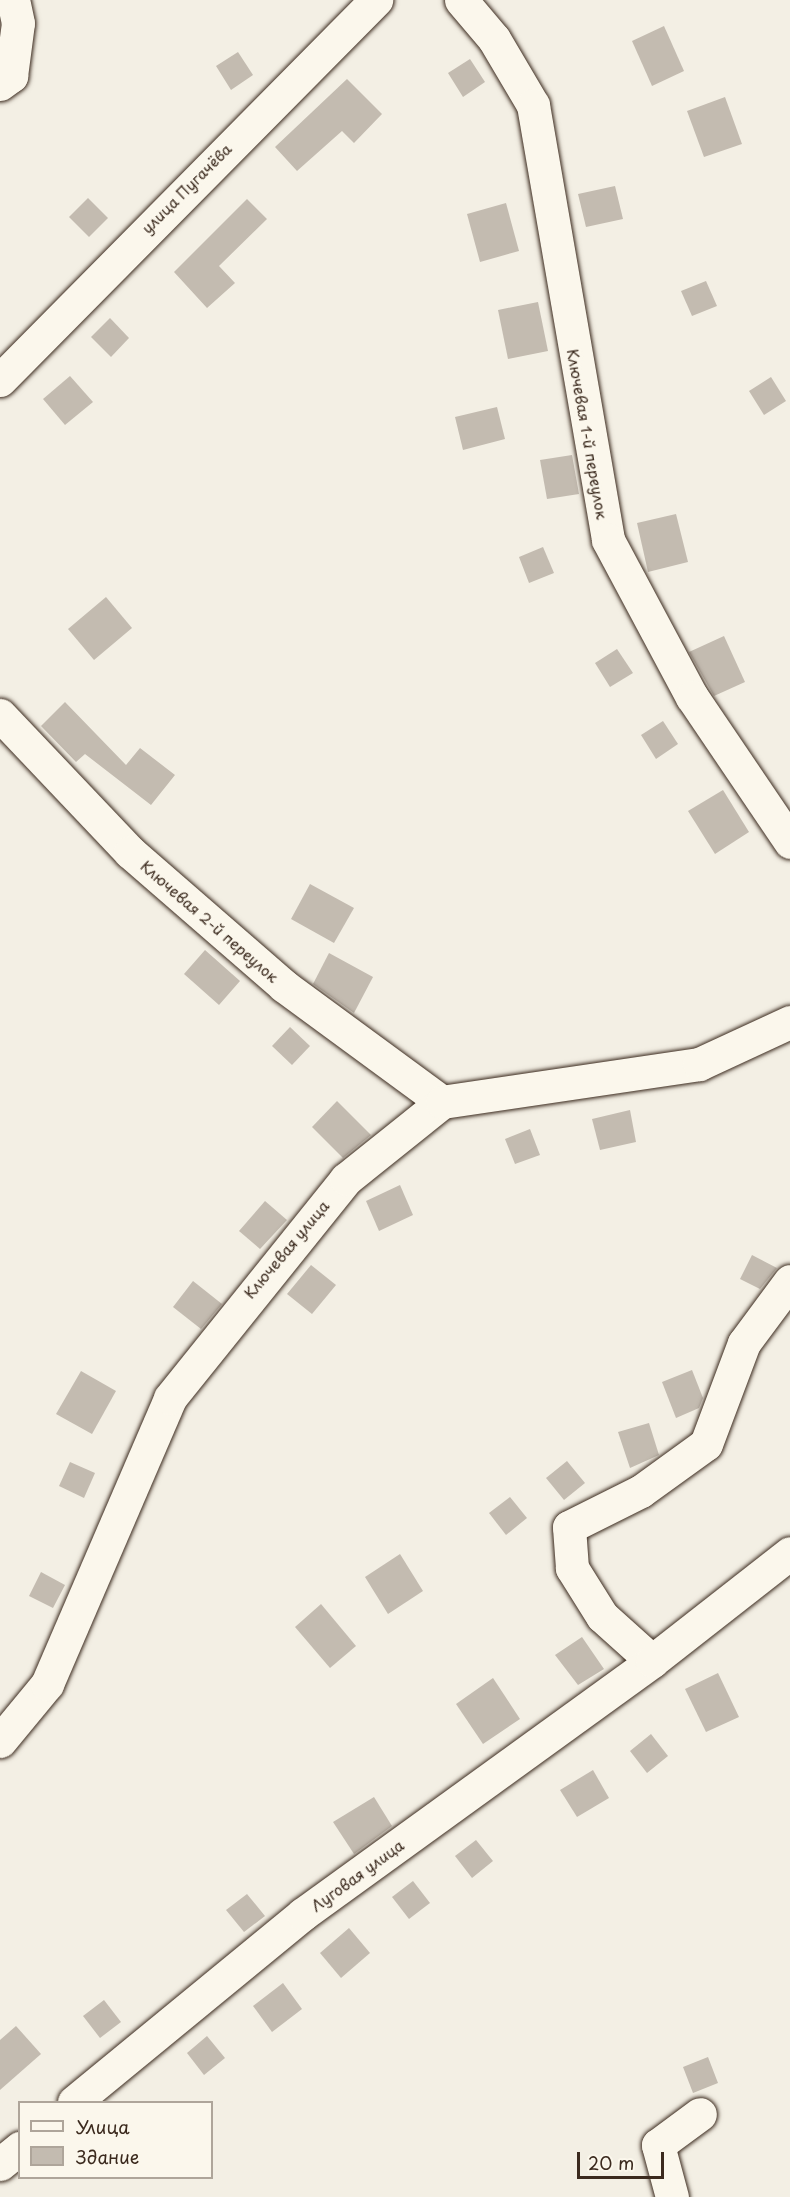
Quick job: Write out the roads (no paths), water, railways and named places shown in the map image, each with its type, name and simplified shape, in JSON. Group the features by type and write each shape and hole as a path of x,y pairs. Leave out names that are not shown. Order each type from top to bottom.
{"street":[{"path":"0,84 11,76 18,23 13,0"},
{"name":"улица Пугачёва","path":"0,380 376,0"},
{"name":"Ключевая 1-й переулок","path":"460,0 494,39 533,105 608,540 692,698 790,842"},
{"name":"Ключевая 2-й переулок","path":"0,715 129,852 284,986 442,1102"},
{"path":"442,1102 699,1064 790,1022"},
{"name":"Ключевая улица","path":"0,1741 46,1684 170,1398 346,1179 442,1102"},
{"path":"652,1661 602,1616 572,1568 569,1527 641,1491 706,1444 744,1343 790,1281"},
{"name":"Луговая улица","path":"76,2101 303,1914 652,1661 790,1553"},
{"path":"672,2197 658,2145 700,2114"},
{"path":"0,2164 18,2150"}]}
